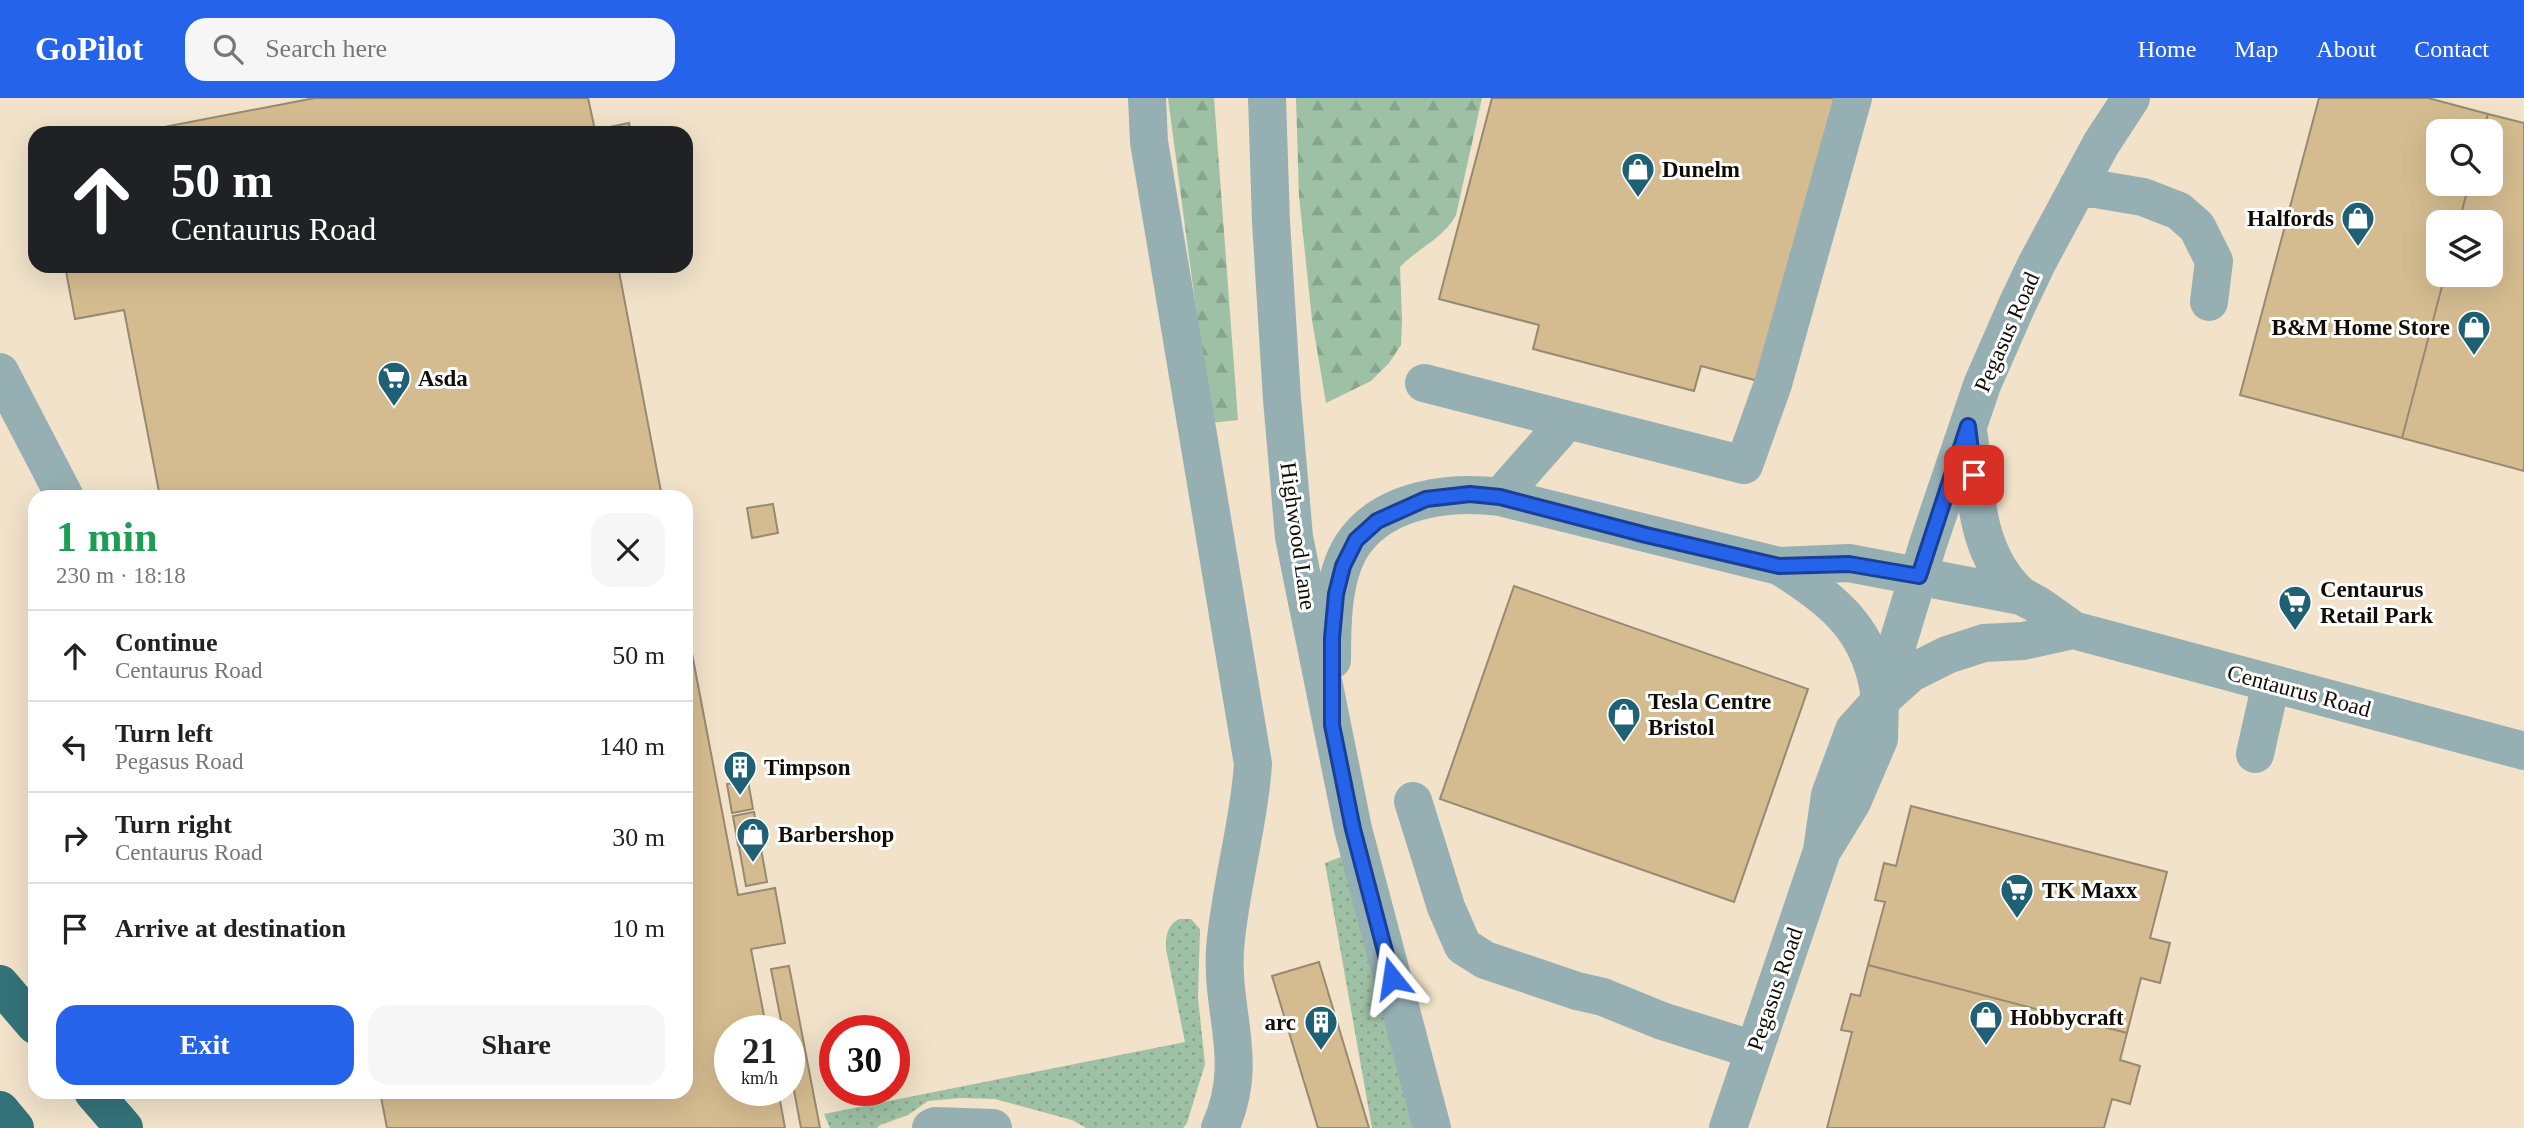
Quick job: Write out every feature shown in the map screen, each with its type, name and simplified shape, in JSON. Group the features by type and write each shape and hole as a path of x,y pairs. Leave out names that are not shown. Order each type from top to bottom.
{"highway":[{"path":"0,984 28,1017"},
{"path":"99,1099 124,1128"},
{"path":"0,1110 16,1128"}],"street":[{"path":"1147,98 1149,142 1253,764 1246,830 1230,898 1225,953 1235,1062 1230,1105 1220,1128"},
{"name":"Highwood Lane","path":"1267,98 1271,222 1294,537 1353,829 1432,1128"},
{"path":"1424,383 1744,465 1773,384 1853,98"},
{"name":"Pegasus Road","path":"1728,1128 1822,851 1852,802 1880,738 1880,701 1982,385 2017,304 2101,144 2131,98"},
{"path":"2078,187 2143,197 2179,211 2197,227 2214,261 2209,302"},
{"path":"0,372 61,490"},
{"path":"1500,497 1568,420"},
{"name":"Centaurus Road","path":"1968,426 1980,524 1992,560 2021,596"},
{"name":"Centaurus Road","path":"1332,725 1332,638 1336,594 1343,566 1356,540 1377,521 1426,499 1470,494 1500,497 1779,566 1849,564 2021,596 2073,631 2524,751"},
{"name":"Centaurus Road","path":"1779,566 1832,602 1853,625 1868,650 1878,677 1880,701"},
{"name":"Centaurus Road","path":"1880,701 1912,673 1966,647 2023,641 2073,631"},
{"path":"2255,754 2271,683"},
{"path":"1413,801 1446,907 1463,946 1485,961 1603,997 1662,1021 1754,1049"},
{"path":"931,1128 993,1128"}],"green space":[{"path":"1168,98 1214,98 1238,420 1211,423"},
{"path":"1296,98 1482,98 1456,215 1438,237 1400,267 1401,345 1389,363 1371,381 1326,403 1312,320 1299,196"},
{"path":"1346,855 1419,1128 1372,1128 1325,863"},
{"path":"1179,919 1191,919 1200,929 1198,998 1205,1064 1187,1123 1183,1128 1086,1128 1072,1120 995,1099 961,1098 928,1101 908,1115 877,1128 830,1128 824,1114 864,1106 910,1106 910,1097 1185,1042 1166,949 1168,931"}],"building":[{"path":"315,98 588,98 594,126 169,126"},
{"name":"Dunelm","path":"1492,98 1837,98 1762,382 1701,366 1694,391 1533,349 1539,325 1439,299"},
{"name":"Halfords","path":"2319,98 2428,98 2488,114 2487,119 2426,119 2426,196 2466,196 2462,210 2426,210 2426,287 2442,287 2402,438 2240,395"},
{"name":"B&M Home Store","path":"2488,114 2524,123 2524,471 2402,438 2442,287 2503,287 2503,210 2462,210 2466,196 2503,196 2503,119 2487,119"},
{"name":"Asda","path":"66,273 619,273 661,490 159,490 124,310 75,319"},
{"path":"773,504 778,533 752,538 747,508"},
{"name":"Tesla Centre Bristol","path":"1514,586 1808,689 1734,902 1440,799"},
{"path":"693,659 738,895 775,888 785,943 751,949 764,1015 714,1015 714,1106 781,1106 785,1128 387,1128 381,1099 693,1099"},
{"name":"Timpson","path":"748,781 753,809 732,813 727,784"},
{"name":"TK Maxx","path":"1911,806 2167,872 2150,938 2170,943 2160,983 2141,978 2127,1033 1868,965 1885,902 1875,900 1884,863 1896,866"},
{"path":"754,812 759,841 738,845 733,816"},
{"name":"Barbershop","path":"760,843 767,882 746,886 739,847"},
{"name":"arc","path":"1319,962 1369,1128 1318,1128 1272,976"},
{"name":"Hobbycraft","path":"1868,965 2127,1033 2120,1060 2140,1066 2130,1104 2112,1099 2104,1128 1827,1128 1852,1032 1841,1030 1851,994 1860,996"},
{"path":"789,966 798,1015 780,1015 771,969"},
{"path":"805,1050 820,1128 801,1128 797,1106 805,1106"}],"place":[{"name":"Dunelm","path":"1638,199"},
{"name":"Halfords","path":"2358,248"},
{"name":"B&M Home Store","path":"2474,357"},
{"name":"Asda","path":"394,408"},
{"name":"Centaurus Retail Park","path":"2295,632"},
{"name":"Tesla Centre Bristol","path":"1624,744"},
{"name":"Timpson","path":"740,797"},
{"name":"Barbershop","path":"753,864"},
{"name":"TK Maxx","path":"2017,920"},
{"name":"Hobbycraft","path":"1986,1047"},
{"name":"arc","path":"1321,1052"}],"route":[{"path":"1392,978 1353,829 1332,725 1332,638 1336,594 1343,566 1356,540 1377,521 1426,499 1470,494 1500,497 1779,566 1849,564 1919,576 1968,426 1974,475"}]}
